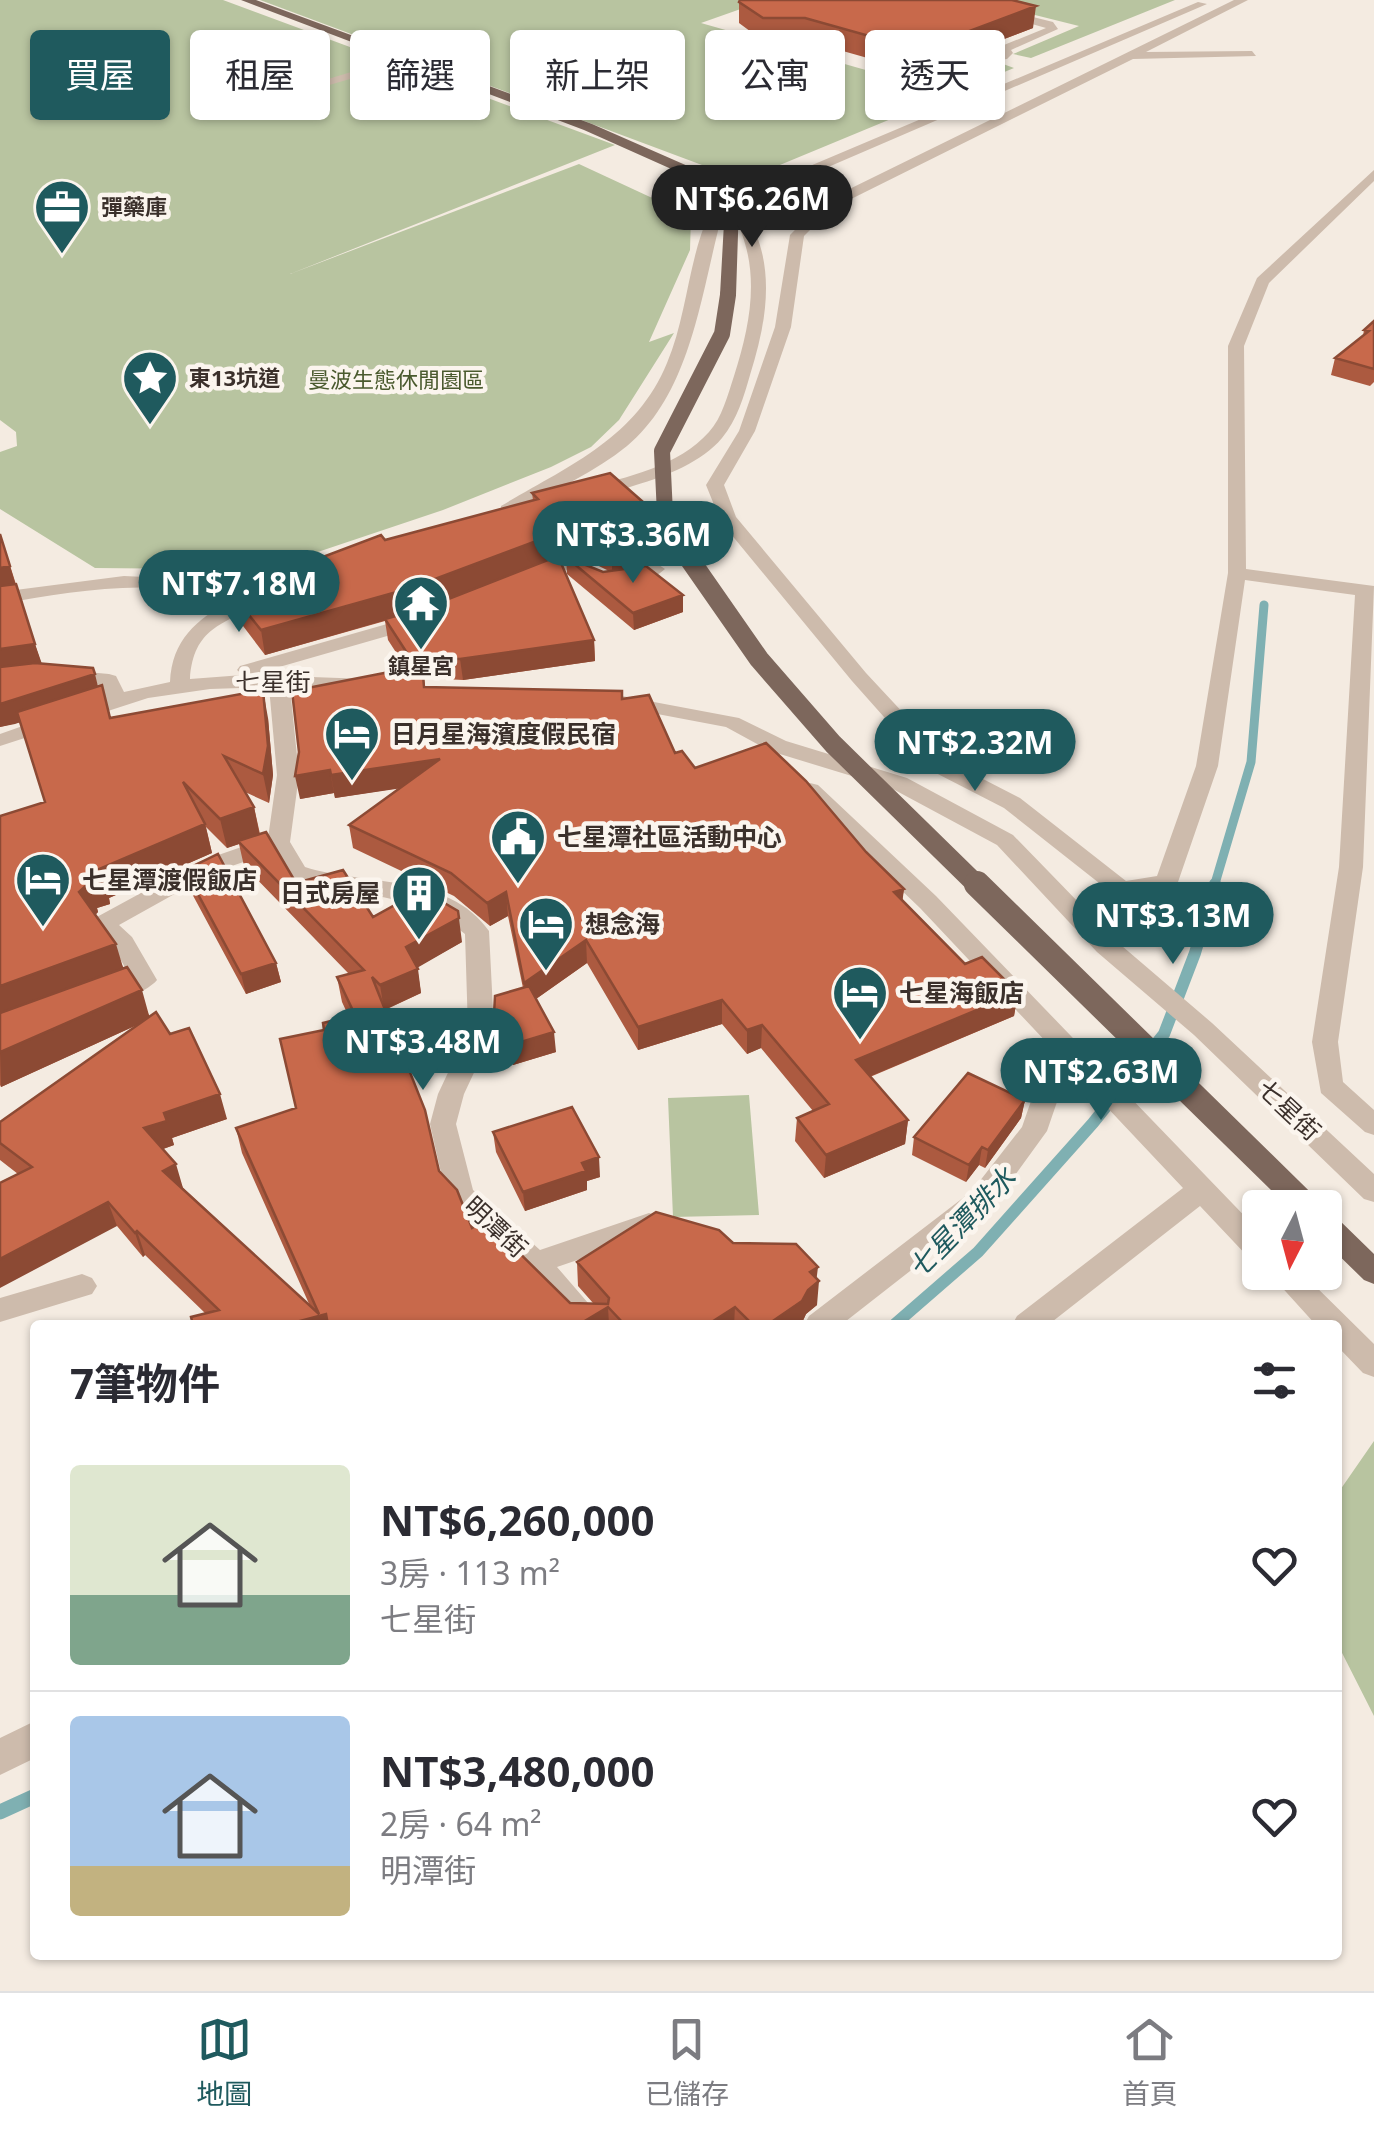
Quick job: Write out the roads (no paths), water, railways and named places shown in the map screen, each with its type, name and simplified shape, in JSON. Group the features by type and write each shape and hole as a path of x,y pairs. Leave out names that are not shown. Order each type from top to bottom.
{"main road":[{"path":"246,0 350,39"},
{"path":"490,91 672,162 701,177 732,204 722,334 662,451 661,488 667,526 759,659 833,744 1290,1190"},
{"path":"1342,1241 1374,1272"}],"street":[{"path":"561,498 500,511 621,442 645,415 680,349 714,217 732,204 1212,0"},
{"path":"1243,0 826,206 797,235 783,327 748,431 715,486 727,518 859,677 940,766 1012,803 1121,888 1166,882 1206,766 1237,573 1236,346 1262,281 1374,174"},
{"path":"986,8 1049,24 1052,29 1005,48"},
{"path":"1134,56 1252,54"},
{"path":"1030,65 1048,70"},
{"path":"580,494 616,486 684,459 718,433 744,372 760,283 743,216 732,204"},
{"path":"512,586 571,562 611,586 656,569"},
{"path":"1237,573 1370,592 1352,868 1325,1042 1330,1086 1374,1125"},
{"path":"0,598 96,582 216,588 246,600"},
{"path":"291,582 246,600 191,639 181,664 180,688 437,614"},
{"path":"0,680 41,674 109,680 116,700"},
{"name":"七星街","path":"0,740 116,700 237,680 398,686"},
{"path":"91,1000 145,980 123,942 103,924 206,867 279,842 288,775 279,680"},
{"path":"592,700 632,703 732,722 778,746 799,779 928,902 1242,1233"},
{"name":"七星街","path":"778,746 899,783 1006,840 1106,946 1203,1029 1374,1190"},
{"name":"明潭街","path":"279,842 296,872 316,880 383,887 418,896 476,931 481,1030 443,1124 460,1195 536,1263 649,1224"},
{"path":"825,1320 982,1199 1034,1130 1064,1043"},
{"path":"1033,1320 1199,1191"},
{"path":"536,1263 587,1320"},
{"path":"0,1310 82,1286"},
{"path":"1300,1290 1330,1320"},
{"path":"1342,1332 1374,1364"},
{"path":"0,1757 30,1742"}],"waterway":[{"name":"七星潭排水","path":"1214,887 1251,762 1264,605"},
{"name":"七星潭排水","path":"900,1320 978,1252 1093,1123 1164,1034 1195,953 1215,884"},
{"name":"七星潭排水","path":"0,1812 30,1798"}],"place":[{"name":"彈藥庫","path":"62,256"},
{"name":"東13坑道","path":"150,427"},
{"name":"鎮星宮","path":"421,652"},
{"name":"日月星海濱度假民宿","path":"352,783"},
{"name":"七星潭社區活動中心","path":"518,886"},
{"name":"七星潭渡假飯店","path":"43,929"},
{"name":"日式房屋","path":"419,942"},
{"name":"想念海","path":"546,973"},
{"name":"七星海飯店","path":"860,1042"}],"park label":[{"name":"曼波生態休閒園區","path":"396,380"}]}
